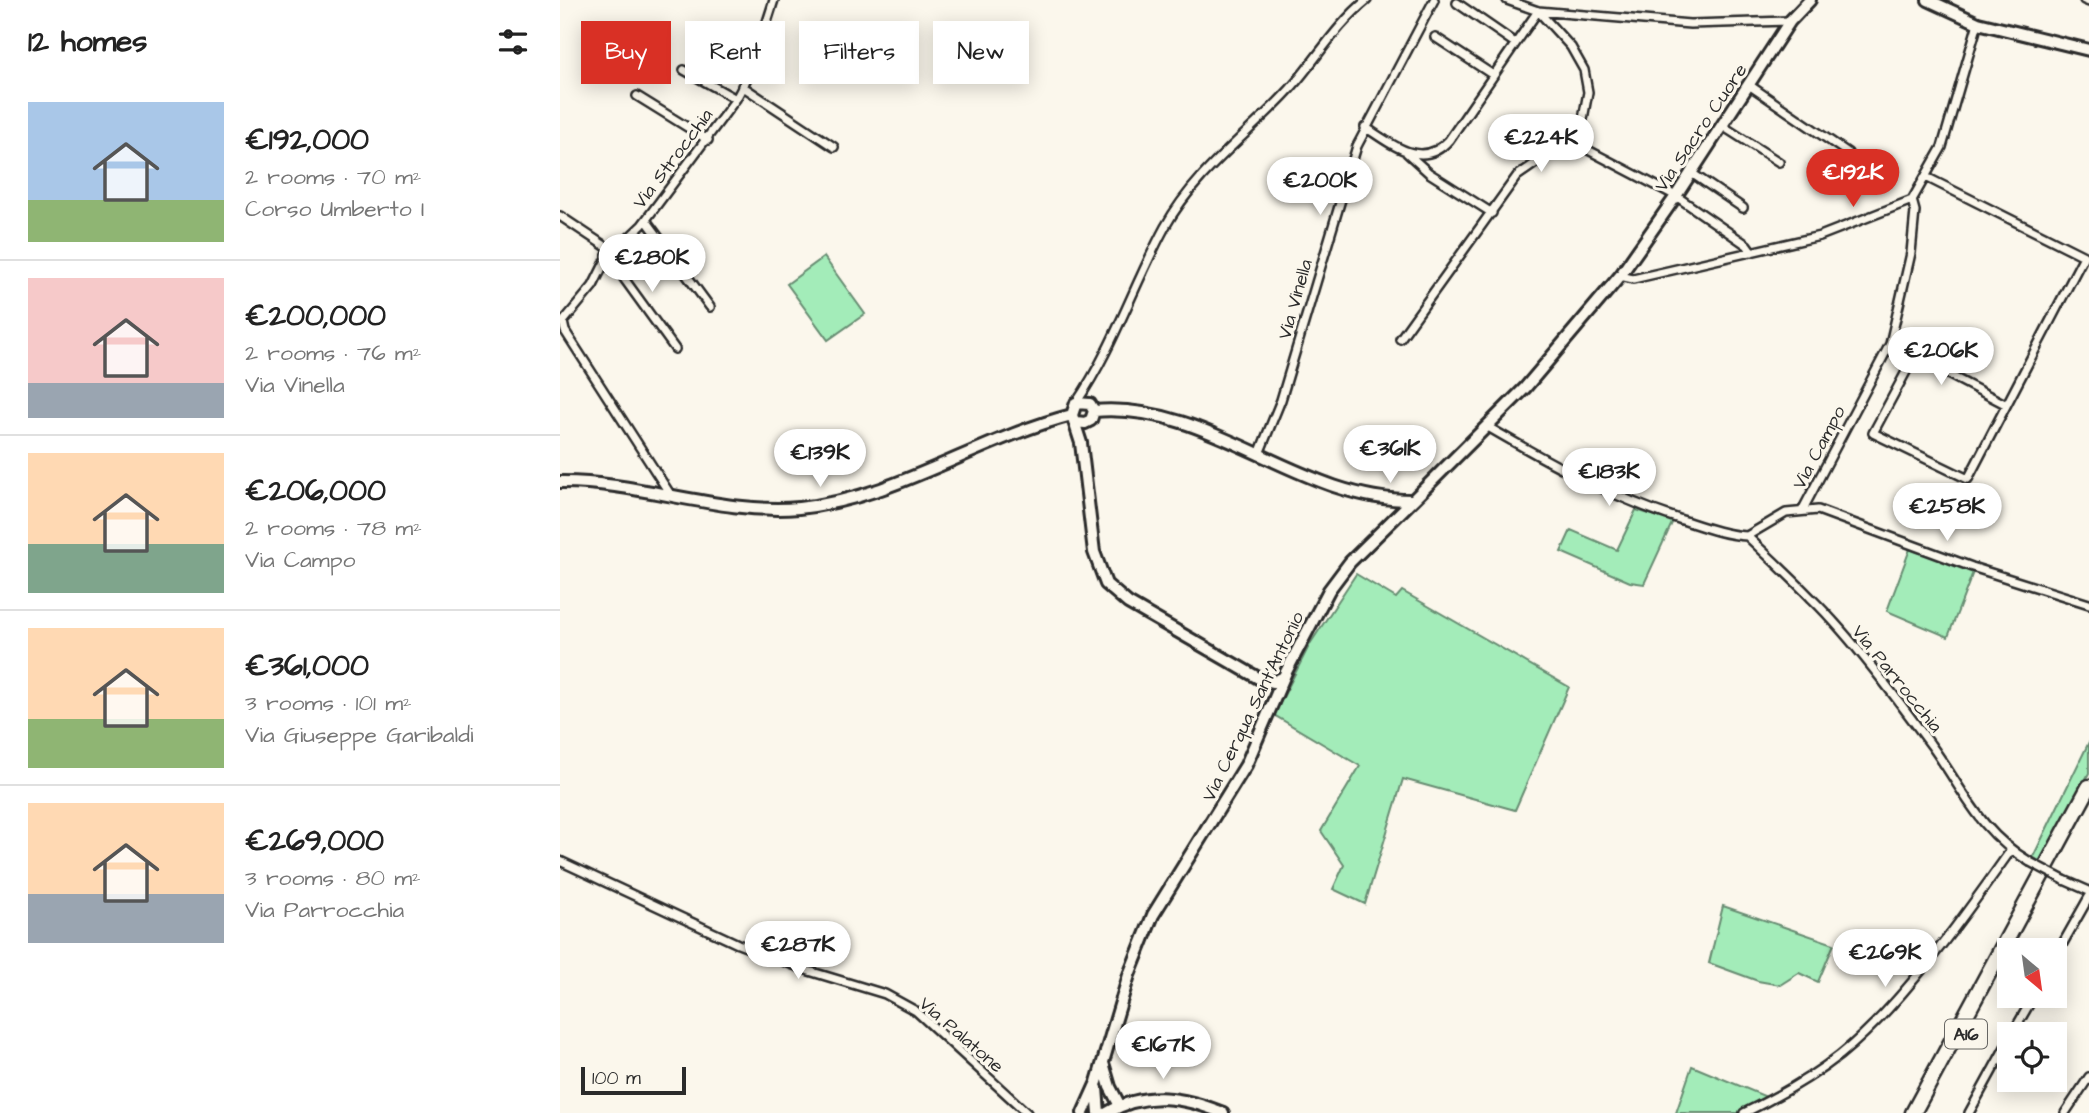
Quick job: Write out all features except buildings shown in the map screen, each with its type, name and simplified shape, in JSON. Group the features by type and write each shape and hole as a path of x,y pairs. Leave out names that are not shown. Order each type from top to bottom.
{"highway":[{"name":"A16","path":"1913,1113 2089,787"},
{"path":"2018,938 2089,807"},
{"name":"A16","path":"1924,1113 1997,977"}],"street":[{"name":"Via Strocchia","path":"670,494 564,328 565,317 593,286 609,253 646,220 736,99 759,49 774,0"},
{"path":"1276,685 1122,599 1106,584 1094,552 1081,443 1074,418 1076,403 1166,225 1187,193 1209,166 1284,95 1347,18 1367,0"},
{"path":"1507,0 1538,10 1690,23 1790,20"},
{"name":"Via Sacro Cuore","path":"1488,427 1620,276 1676,196 1790,20 1810,0"},
{"path":"1928,0 1978,23 2089,50"},
{"path":"2084,0 2089,2"},
{"name":"Via Vinella","path":"1259,454 1281,400 1360,139 1433,1"},
{"path":"1457,3 1515,43"},
{"path":"1406,152 1430,153 1443,146 1538,10"},
{"path":"1400,339 1526,167 1569,140 1583,119 1587,81 1571,47 1538,10"},
{"path":"1620,276 1633,279 1820,236 1912,200 1926,177 1951,122 1978,23"},
{"path":"1435,37 1493,75"},
{"path":"684,69 736,99"},
{"path":"1749,85 1848,153"},
{"path":"742,86 834,147"},
{"path":"637,96 708,140"},
{"path":"1721,124 1779,162"},
{"path":"1365,127 1379,139 1406,152 1429,173 1492,213"},
{"path":"1360,139 1379,139"},
{"path":"1569,140 1676,196 1747,245 1752,253"},
{"path":"1690,172 1743,208"},
{"path":"1914,357 1873,433 1968,479 2084,256 1926,177"},
{"name":"Via Campo","path":"1747,536 1786,513 1803,509 1890,344 1911,253 1915,211 1912,200"},
{"path":"560,216 609,253 675,349"},
{"path":"646,220 710,307"},
{"path":"1890,344 2005,404"},
{"path":"1081,443 1091,412 1088,383"},
{"path":"1076,403 1091,412 1149,412 1209,430 1292,470 1357,493 1388,500 1413,500"},
{"path":"560,482 670,494 755,509 821,505 884,488 1005,437 1074,418 1085,424 1091,412"},
{"path":"1488,427 1576,477 1640,506 1719,532 1747,536"},
{"name":"Via Cerqua Sant'Antonio","path":"1105,1113 1102,1062 1138,949 1153,915 1246,765 1266,724 1276,685 1329,590 1350,562 1488,427"},
{"path":"1803,509 1818,510 1972,567 2089,604"},
{"name":"Via Parrocchia","path":"1747,536 1831,620 1933,747 1977,814 2011,850 2086,890"},
{"path":"1744,1113 1778,1096 1840,1055 1875,1022 1925,963 2011,850"},
{"name":"Via Palatone","path":"560,861 738,944 809,971 885,994 916,1011 1027,1113"},
{"path":"2066,938 2089,897"},
{"path":"1969,1113 1997,1062"},
{"path":"2065,1113 2089,1077"},
{"path":"1083,1113 1102,1079"},
{"name":"Via Cerqua Sant'Antonio","path":"1102,1079 1120,1106"},
{"path":"1105,1113 1120,1106 1160,1097 1191,1101 1223,1113"}],"green space":[{"path":"824,257 865,314 828,340 787,284"},
{"path":"1932,331 1969,349 1960,368 1923,350"},
{"path":"1636,510 1673,521 1644,584 1630,582 1561,552 1571,530 1617,550"},
{"path":"1910,549 1973,572 1948,637 1887,611"},
{"path":"1356,574 1396,598 1402,591 1569,687 1515,810 1403,779 1365,904 1333,889 1344,865 1321,831 1360,766 1274,715 1310,644"},
{"path":"2089,742 2089,773 2041,862 2033,857"},
{"path":"1723,906 1834,944 1818,982 1799,973 1780,985 1758,981 1709,963"},
{"path":"1692,1066 1769,1098 1739,1113 1676,1113"}]}
